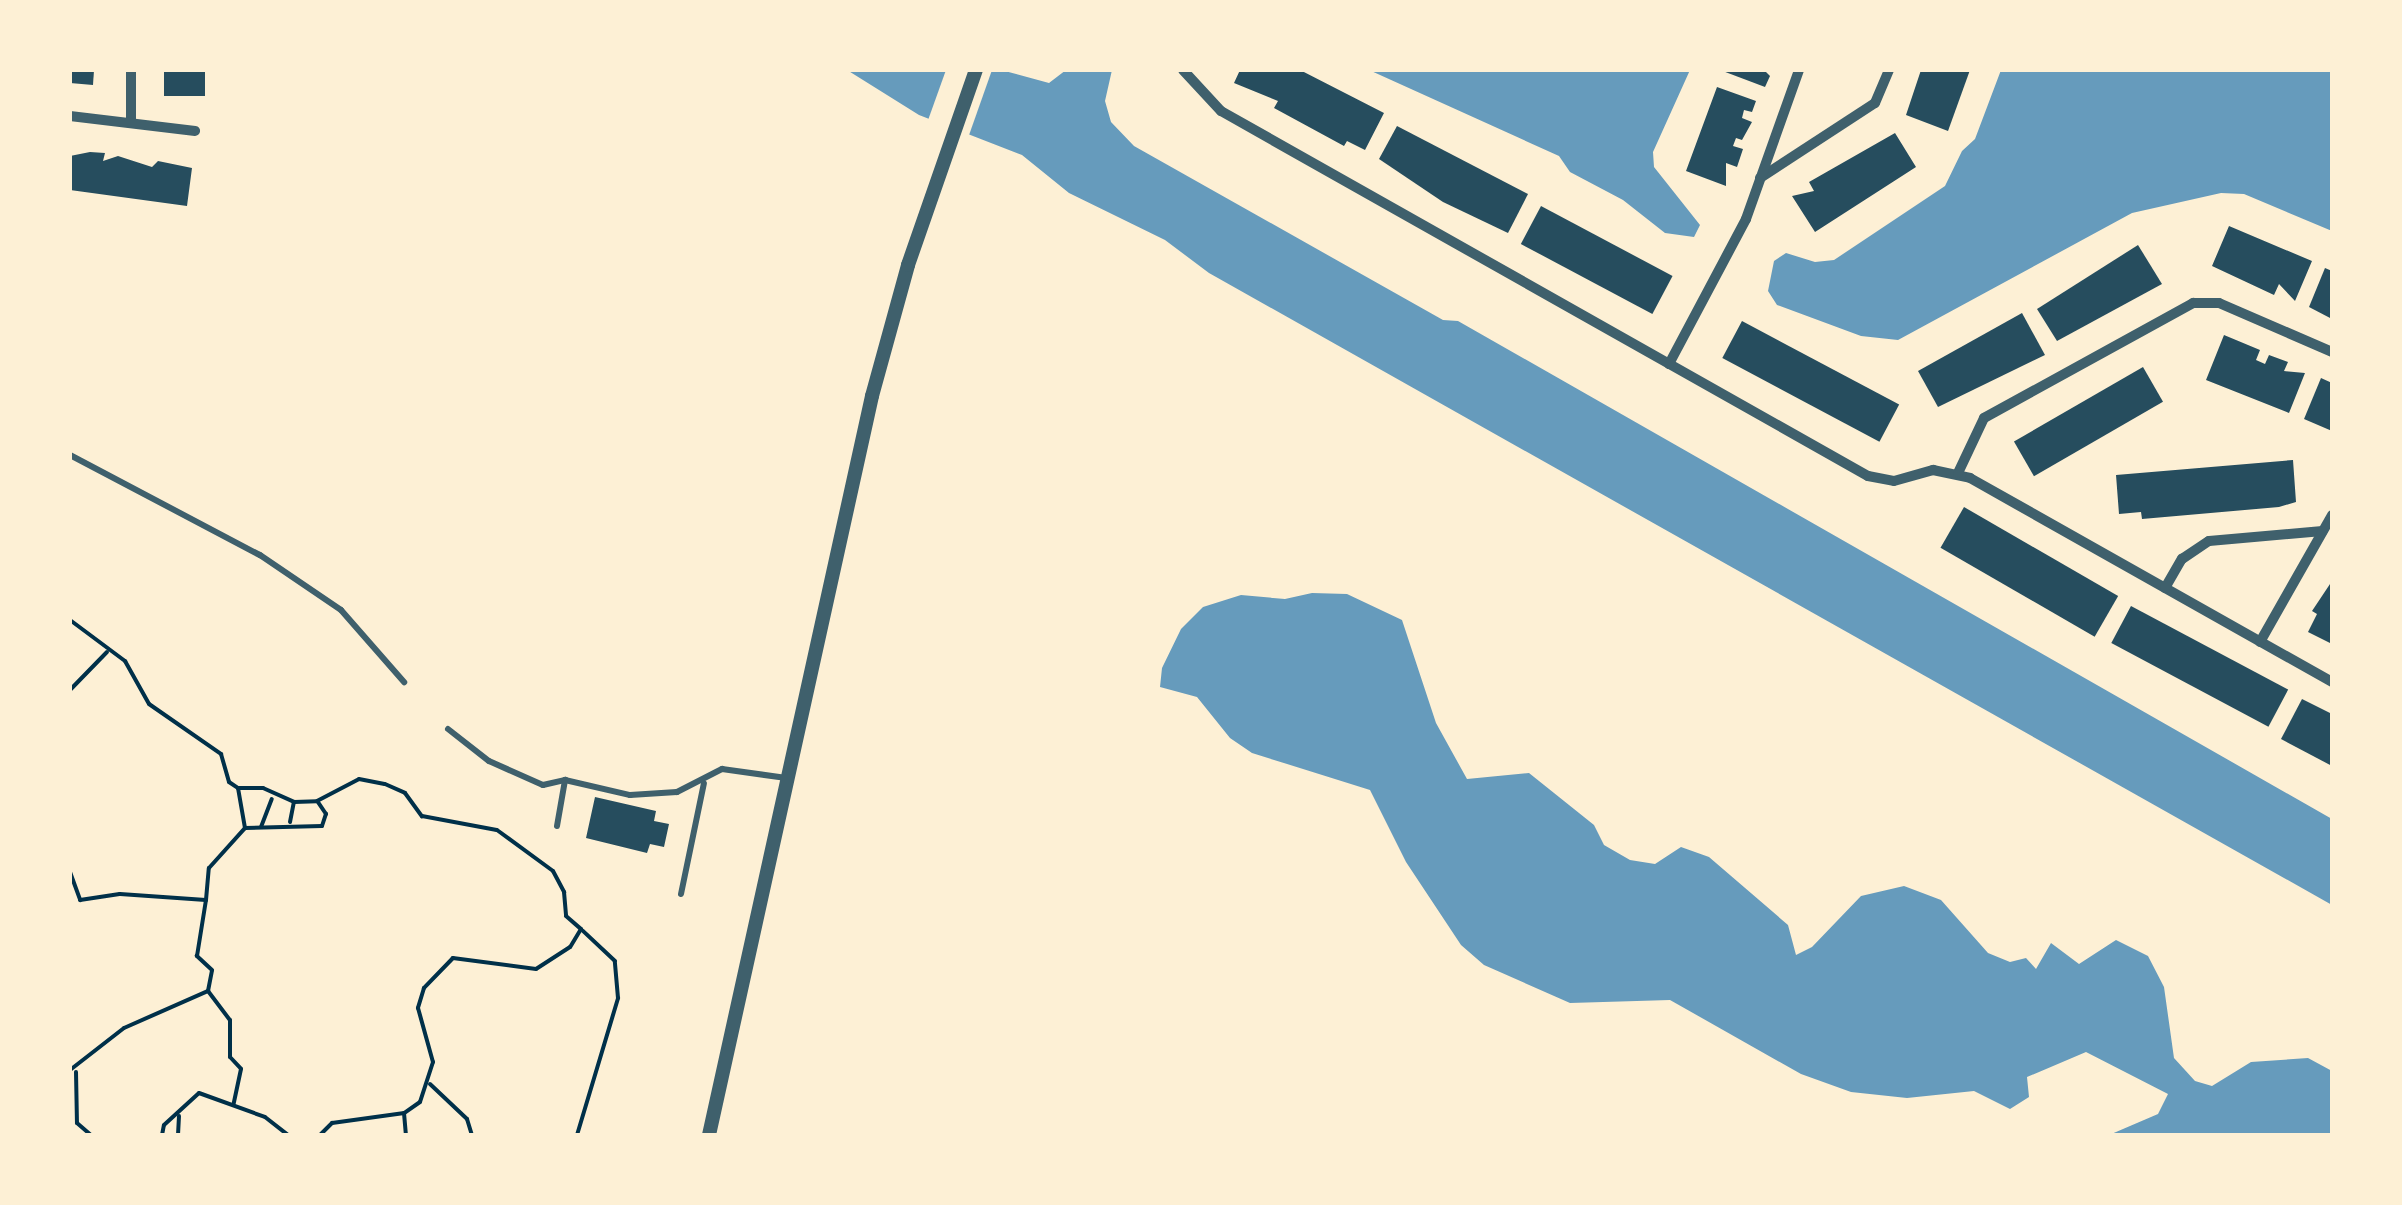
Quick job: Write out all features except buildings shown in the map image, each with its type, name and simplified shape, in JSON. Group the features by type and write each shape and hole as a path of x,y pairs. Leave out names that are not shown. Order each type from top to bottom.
{"street":[{"path":"130,70 132,123"},
{"path":"709,1135 792,779 872,396 976,70"},
{"path":"1183,70 1221,111 1868,476 1894,481 1933,470 1958,473 2332,682"},
{"path":"1669,364 1724,266 1798,70"},
{"path":"1760,178 1875,103 1889,70"},
{"path":"70,116 195,132"},
{"path":"1958,473 1984,418 2193,303 2219,303 2332,352"},
{"path":"2260,642 2332,516"},
{"path":"2165,588 2182,558 2209,541 2323,531"}],"lane":[{"path":"70,455 260,554 341,610 404,682"},
{"path":"448,729 489,761 544,784 566,780 630,795 677,792 704,782 722,769 792,779"},
{"path":"557,826 566,780"},
{"path":"680,894 704,782"}],"path":[{"path":"70,620 107,652 124,661 148,704 221,754 229,782 238,788 264,788 272,798 294,802 317,800 359,779 385,784 434,821 497,830 553,870 566,916 611,953 618,998 576,1135"},
{"path":"70,690 107,652"},
{"path":"238,788 245,828"},
{"path":"261,827 272,798"},
{"path":"234,1103 241,1068 230,1056 230,1020 208,991 212,970 198,956 209,868 245,828 322,826 326,814 317,800"},
{"path":"290,824 294,802"},
{"path":"70,872 80,900 120,894 206,900"},
{"path":"320,1135 332,1123 404,1112 430,1084 433,1044 418,1008 440,968 464,957 536,970 580,939 581,929"},
{"path":"91,1135 77,1123 73,1071 124,1028 208,991"},
{"path":"430,1084 466,1120 472,1135"},
{"path":"178,1135 184,1103 199,1093 234,1103 288,1135"},
{"path":"404,1112 406,1135"},
{"path":"162,1135 164,1125 179,1116"}],"water":[{"path":"847,70 1001,70 1049,83 1066,70 1112,70 1105,101 1111,122 1134,146 1443,320 1458,321 2332,819 2332,905 1209,273 1165,240 1069,193 1022,155 919,115"},
{"path":"1369,70 1690,70 1653,152 1654,167 1700,225 1694,237 1665,233 1623,200 1570,172 1559,156"},
{"path":"2001,70 2332,70 2332,231 2244,194 2221,193 2132,213 1898,340 1861,336 1777,305 1768,291 1774,261 1786,253 1815,262 1834,260 1945,186 1962,151 1975,139"},
{"path":"1312,593 1347,594 1402,620 1436,723 1467,779 1529,773 1594,825 1604,845 1630,860 1655,864 1681,847 1709,857 1788,925 1796,955 1812,947 1861,896 1904,886 1941,900 1988,953 2010,962 2026,958 2036,969 2051,943 2079,964 2116,940 2148,956 2164,987 2174,1058 2195,1081 2212,1086 2251,1062 2308,1058 2332,1071 2332,1135 2109,1135 2158,1114 2168,1094 2086,1052 2027,1077 2029,1097 2010,1109 1974,1091 1907,1098 1851,1092 1801,1074 1670,1000 1570,1003 1484,965 1461,945 1406,862 1370,790 1252,753 1230,738 1197,697 1160,687 1162,668 1181,629 1203,607 1241,595 1285,599"}],"pier":[{"path":"946,70 992,70 968,138 927,123"}]}
